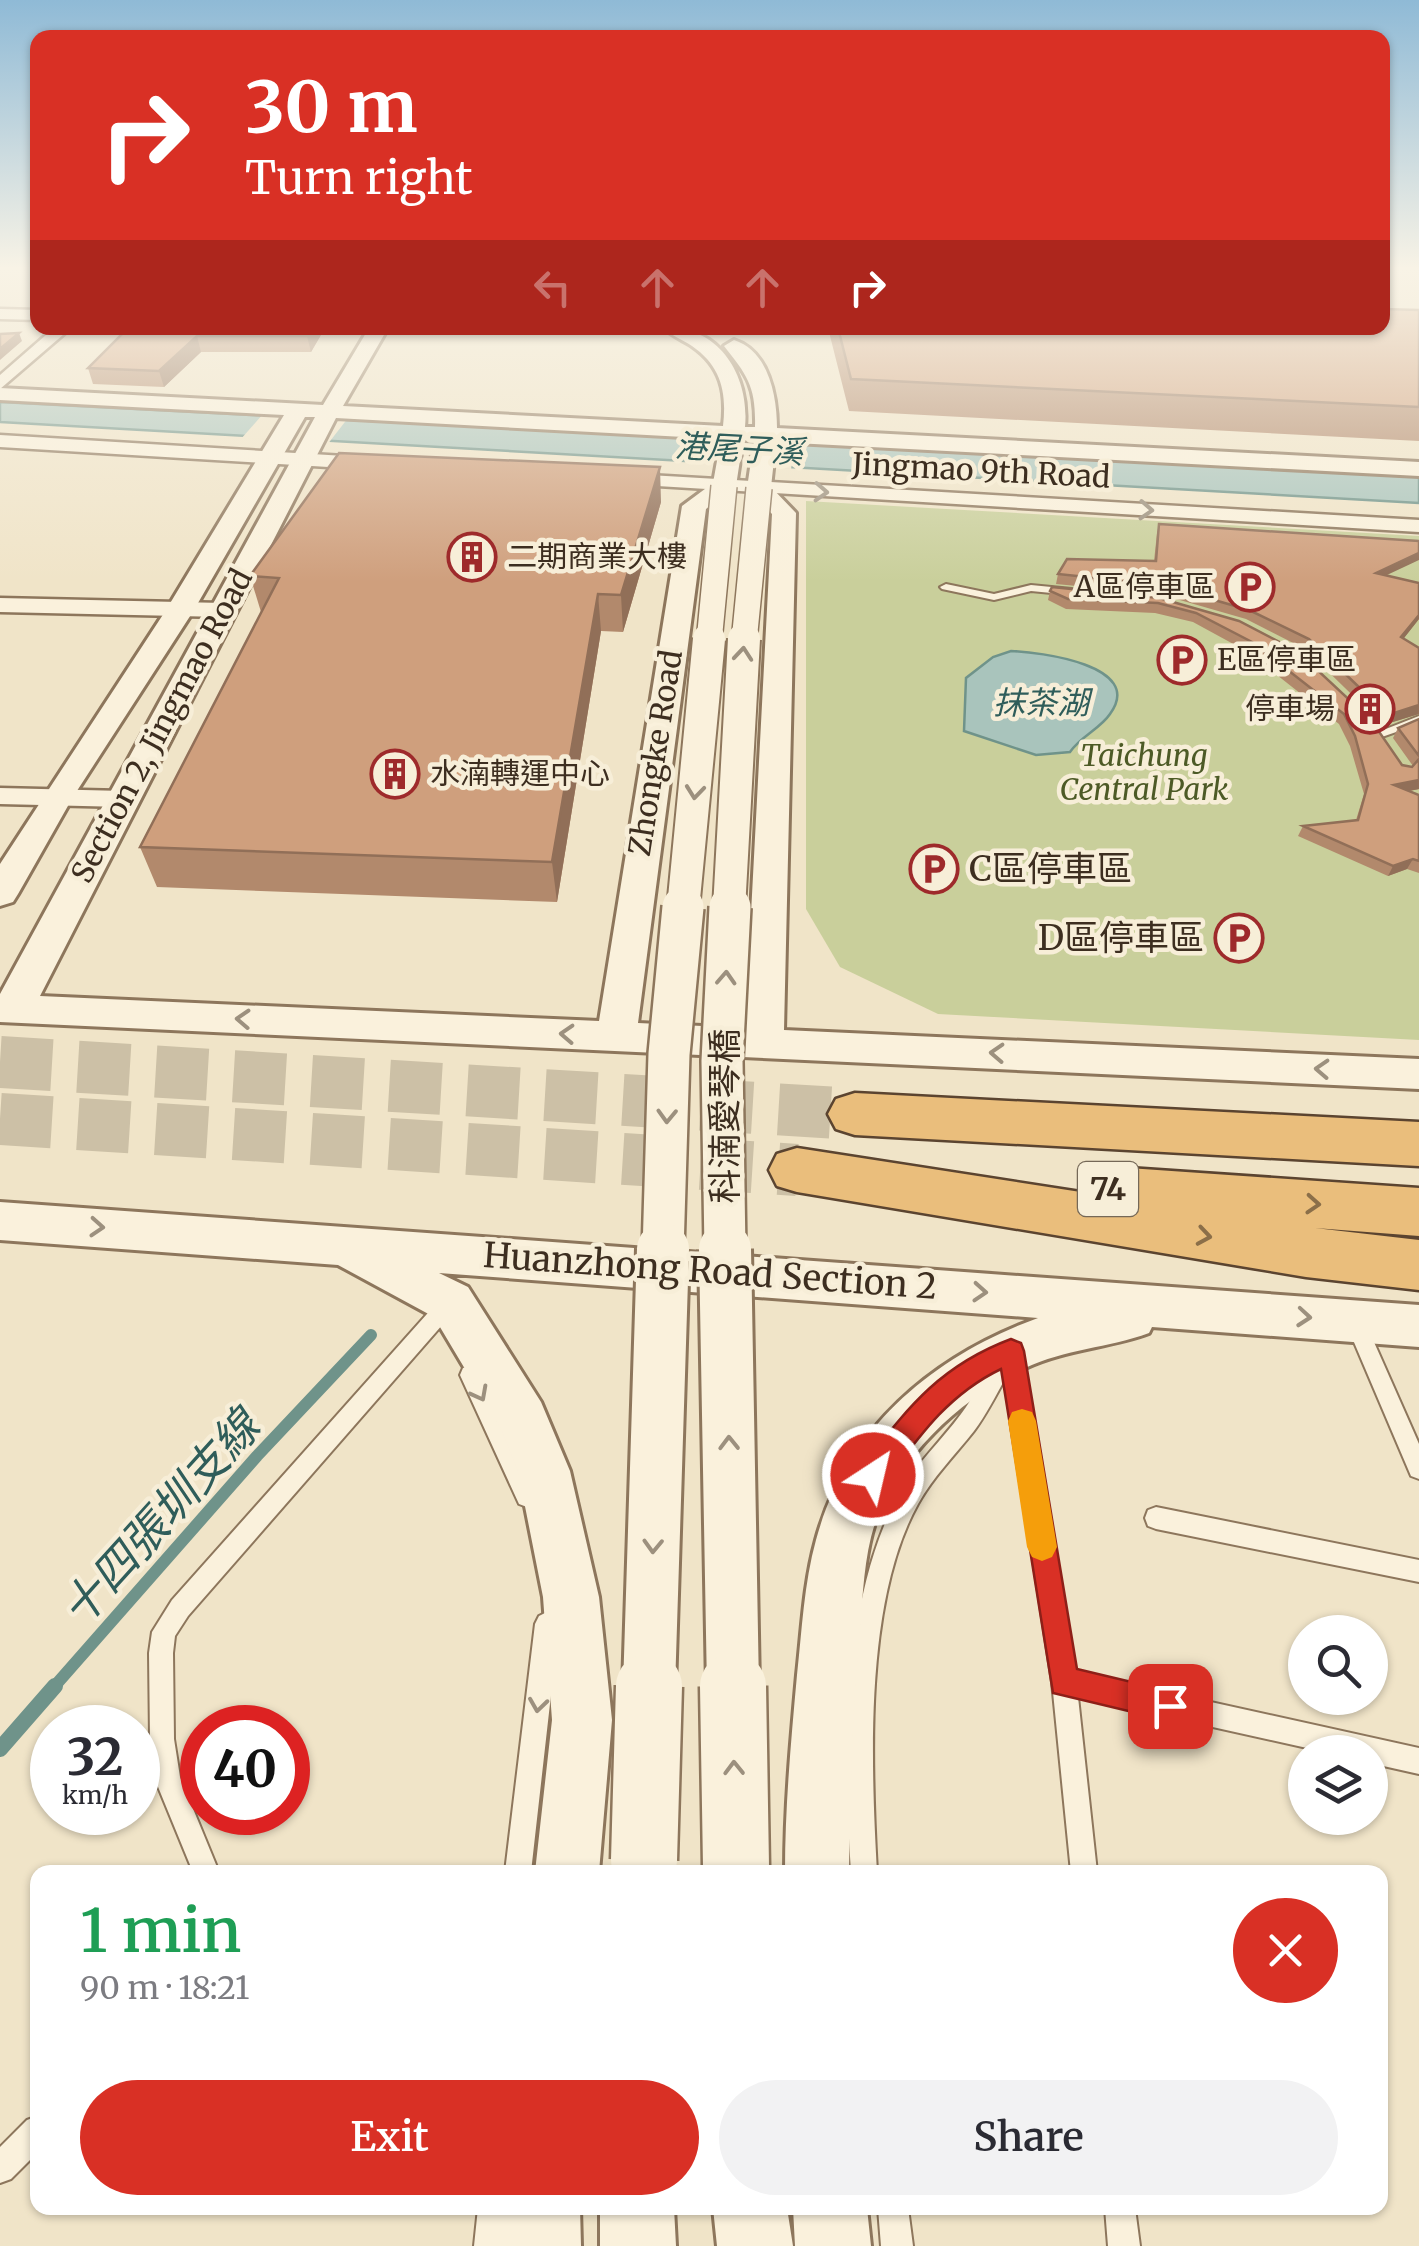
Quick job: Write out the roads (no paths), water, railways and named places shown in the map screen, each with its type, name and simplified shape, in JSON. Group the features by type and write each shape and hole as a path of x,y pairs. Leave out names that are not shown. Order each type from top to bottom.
{"highway":[{"name":"74","path":"1419,1108 1240,1101 854,1114 1419,1144"},
{"name":"74","path":"1419,1212 797,1170 1286,1249 1419,1265"}],"street":[{"path":"327,414 352,372"},
{"path":"731,372 736,391 732,433 742,483 784,513 764,1043"},
{"path":"742,483 765,434 766,391 758,372"},
{"path":"0,394 300,406 327,414 1419,469"},
{"name":"Section 2, Jingmao Road","path":"0,894 57,797 180,610 300,406"},
{"name":"Section 2, Jingmao Road","path":"7,1009 124,799 327,414"},
{"path":"0,440 306,451 397,465"},
{"name":"Jingmao 9th Road","path":"590,478 742,483 1419,526"},
{"name":"Zhongke Road","path":"617,1036 694,506 742,483"},
{"name":"科湳愛琴橋","path":"643,1865 669,1054 742,483"},
{"name":"科湳愛琴橋","path":"736,1865 722,1061 741,673 742,483"},
{"path":"0,605 223,610"},
{"path":"0,796 124,799"},
{"path":"7,1009 1419,1074"},
{"name":"Huanzhong Road Section 2","path":"0,1221 1419,1326"},
{"path":"332,1243 451,1302 523,1419 557,1520 571,1596 582,1720 551,1865"},
{"path":"833,1865 821,1728 841,1548 853,1509 899,1437 928,1404 964,1374 1011,1351 1100,1321 1217,1310"},
{"path":"543,2215 543,2246"},
{"path":"636,2215 638,2246"},
{"path":"751,2215 755,2246"},
{"path":"831,2215 833,2246"}],"lane":[{"path":"946,587 994,598 1032,588 1086,594"},
{"path":"1380,735 1419,720"},
{"path":"203,1865 167,1777 160,1702 164,1632 180,1608 451,1302"},
{"path":"1354,1321 1419,1469"},
{"path":"1011,1351 1064,1682 1083,1865"},
{"path":"1156,1518 1419,1571"},
{"path":"1064,1682 1419,1761"},
{"path":"0,2168 30,2139"},
{"path":"490,2246 492,2215"},
{"path":"895,2215 897,2246"},
{"path":"1121,2215 1124,2246"}],"water":[{"name":"港尾子溪","path":"0,402 1419,475 1419,503 0,422"},
{"name":"抹茶湖","path":"1011,651 1064,658 1102,673 1114,684 1117,697 1110,714 1070,752 1036,755 964,731 966,678 993,657"}],"waterway":[{"name":"十四張圳支線","path":"53,1688 257,1456 371,1335"},
{"name":"十四張圳支線","path":"0,1749 55,1686"}],"tunnel":[{"path":"0,1062 855,1114"},
{"path":"0,1119 797,1170"}],"place":[{"name":"二期商業大樓","path":"472,557"},
{"name":"A區停車區","path":"1250,587"},
{"name":"E區停車區","path":"1182,660"},
{"name":"停車場","path":"1370,709"},
{"name":"水湳轉運中心","path":"395,774"},
{"name":"C區停車區","path":"934,869"},
{"name":"D區停車區","path":"1239,938"}],"park label":[{"name":"Taichung Central Park","path":"1144,773"}]}
